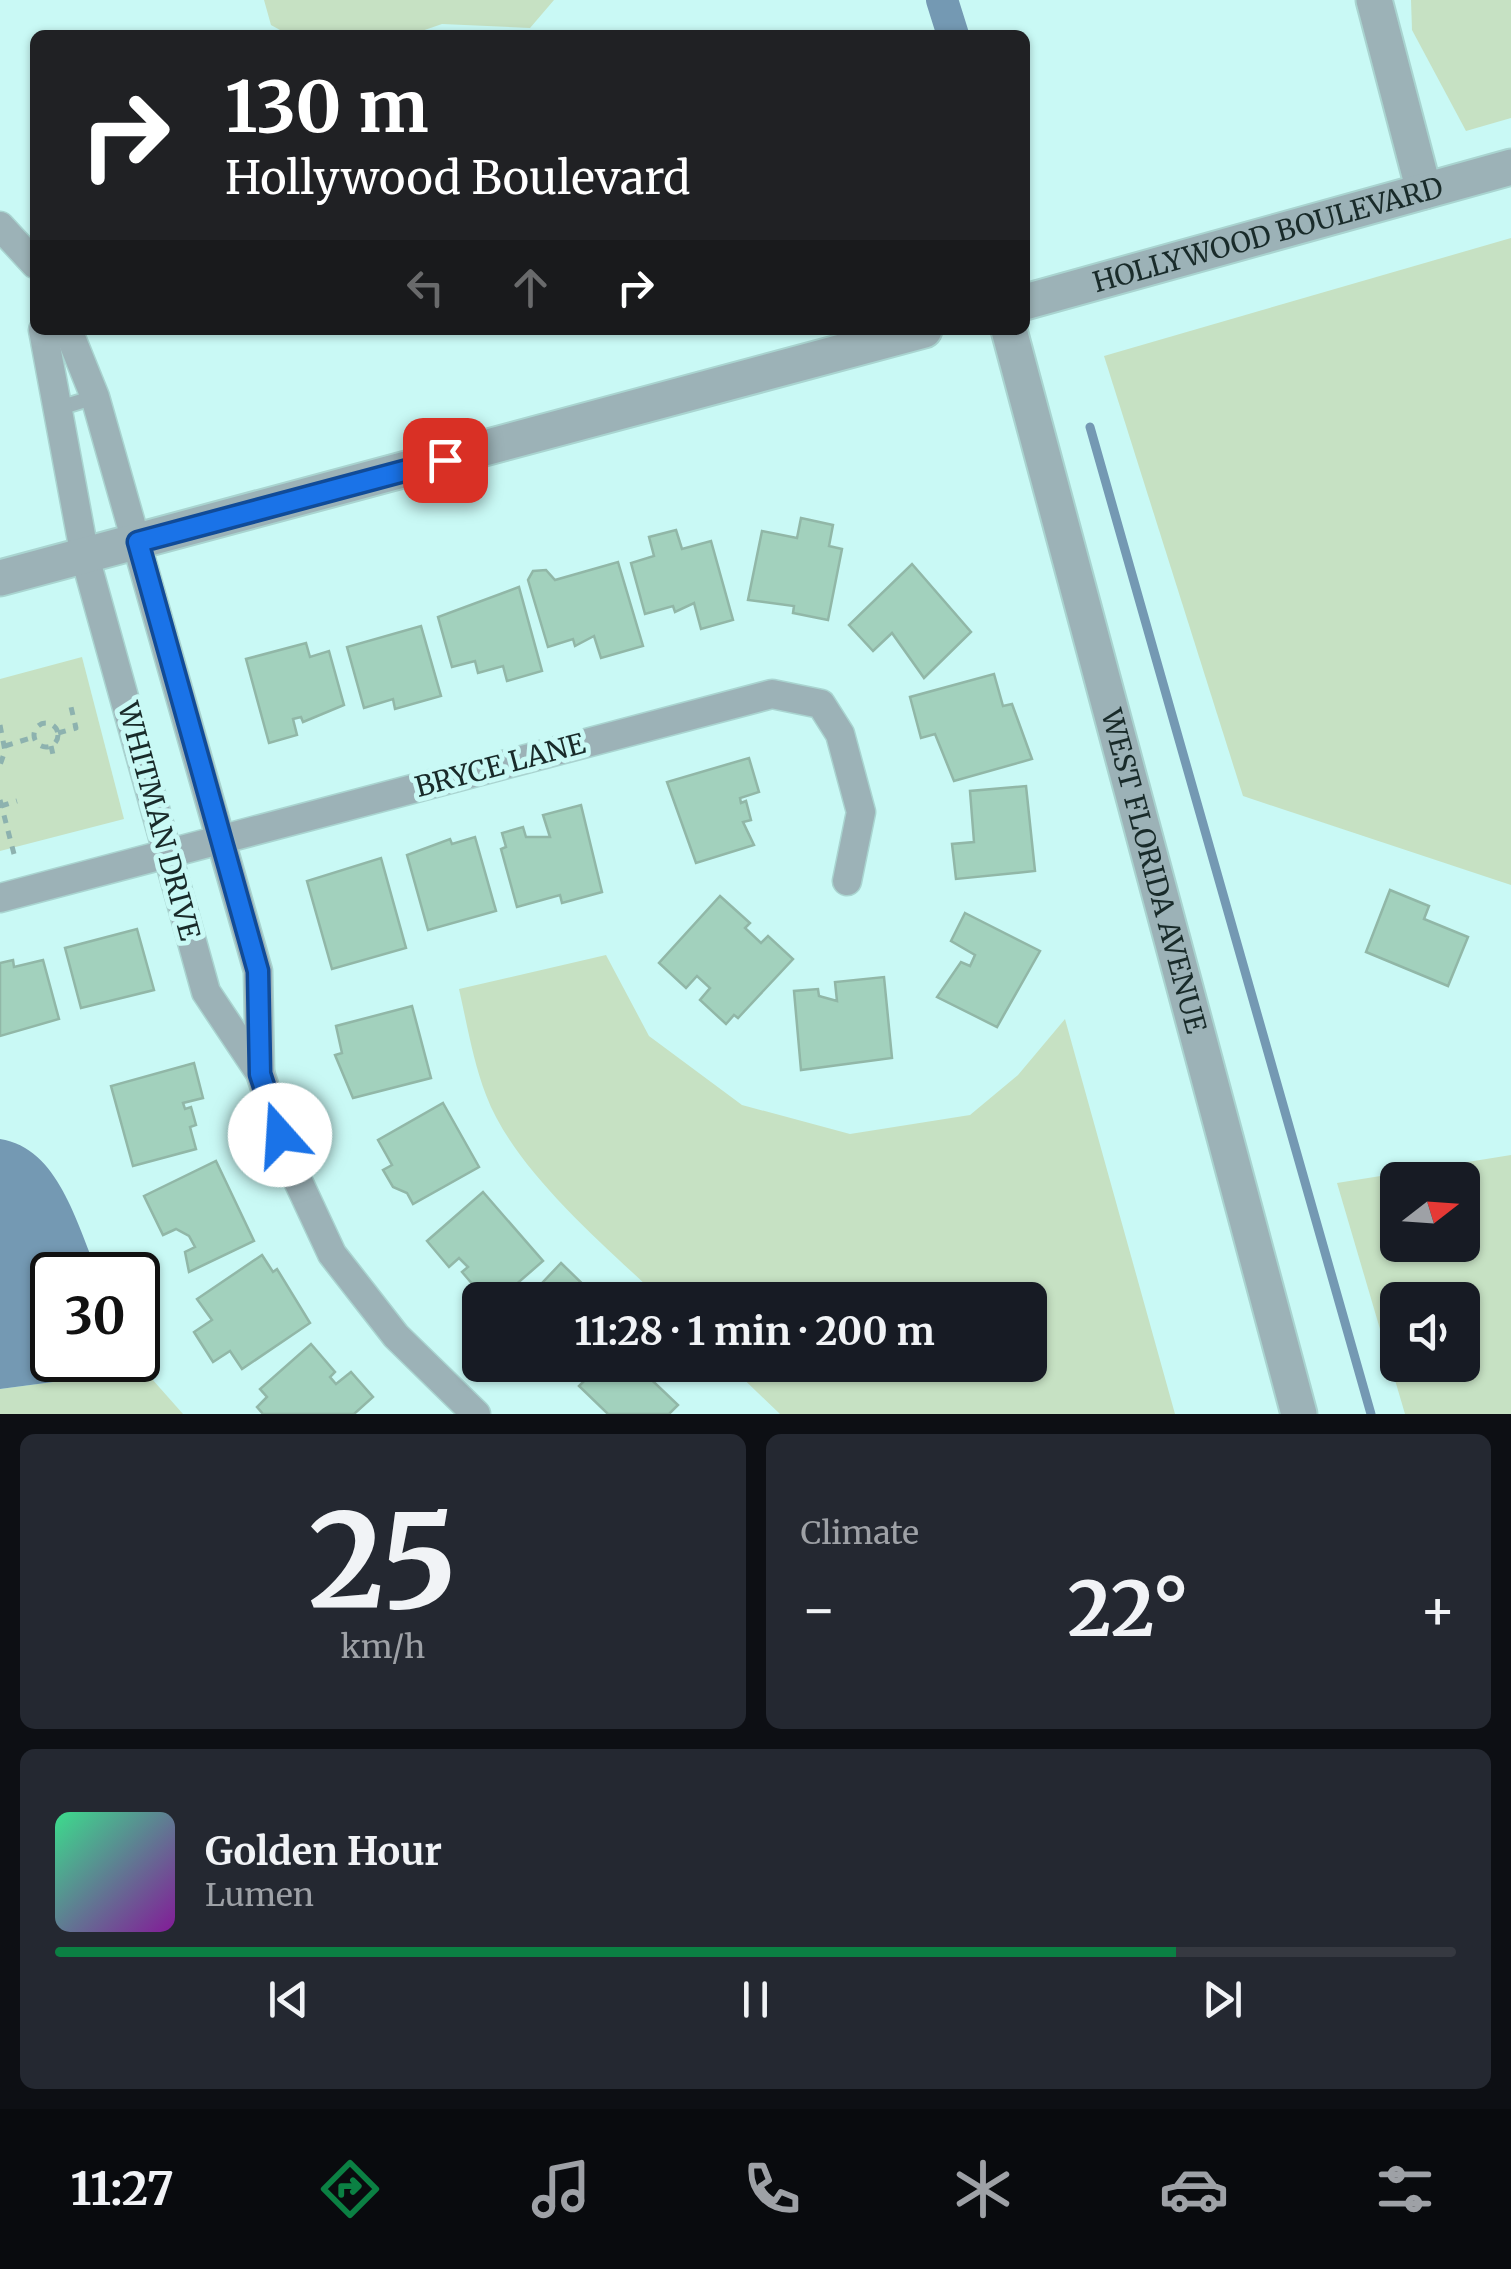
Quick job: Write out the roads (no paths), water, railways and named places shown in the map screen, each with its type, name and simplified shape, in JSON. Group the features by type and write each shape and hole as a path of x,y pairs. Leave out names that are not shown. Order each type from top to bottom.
{"street":[{"path":"1374,0 1424,191"},
{"name":"HOLLYWOOD BOULEVARD","path":"1030,301 1511,167"},
{"path":"0,226 30,261"},
{"name":"WHITMAN DRIVE","path":"44,335 86,556 206,992 260,1074 291,1166 332,1254 396,1336 476,1414"},
{"name":"WHITMAN DRIVE","path":"70,335 95,397 138,542 258,971 260,1074"},
{"path":"0,578 905,335"},
{"name":"WEST FLORIDA AVENUE","path":"1011,335 1299,1414"},
{"name":"BRYCE LANE","path":"0,898 772,694 820,704 840,734 861,812 847,881"}],"lane":[{"path":"56,408 95,397"}],"water":[{"path":"0,1139 21,1145 52,1173 90,1252 30,1252 30,1382 53,1382 0,1389"}],"waterway":[{"path":"942,0 951,30"},
{"path":"1090,427 1371,1414"}]}
